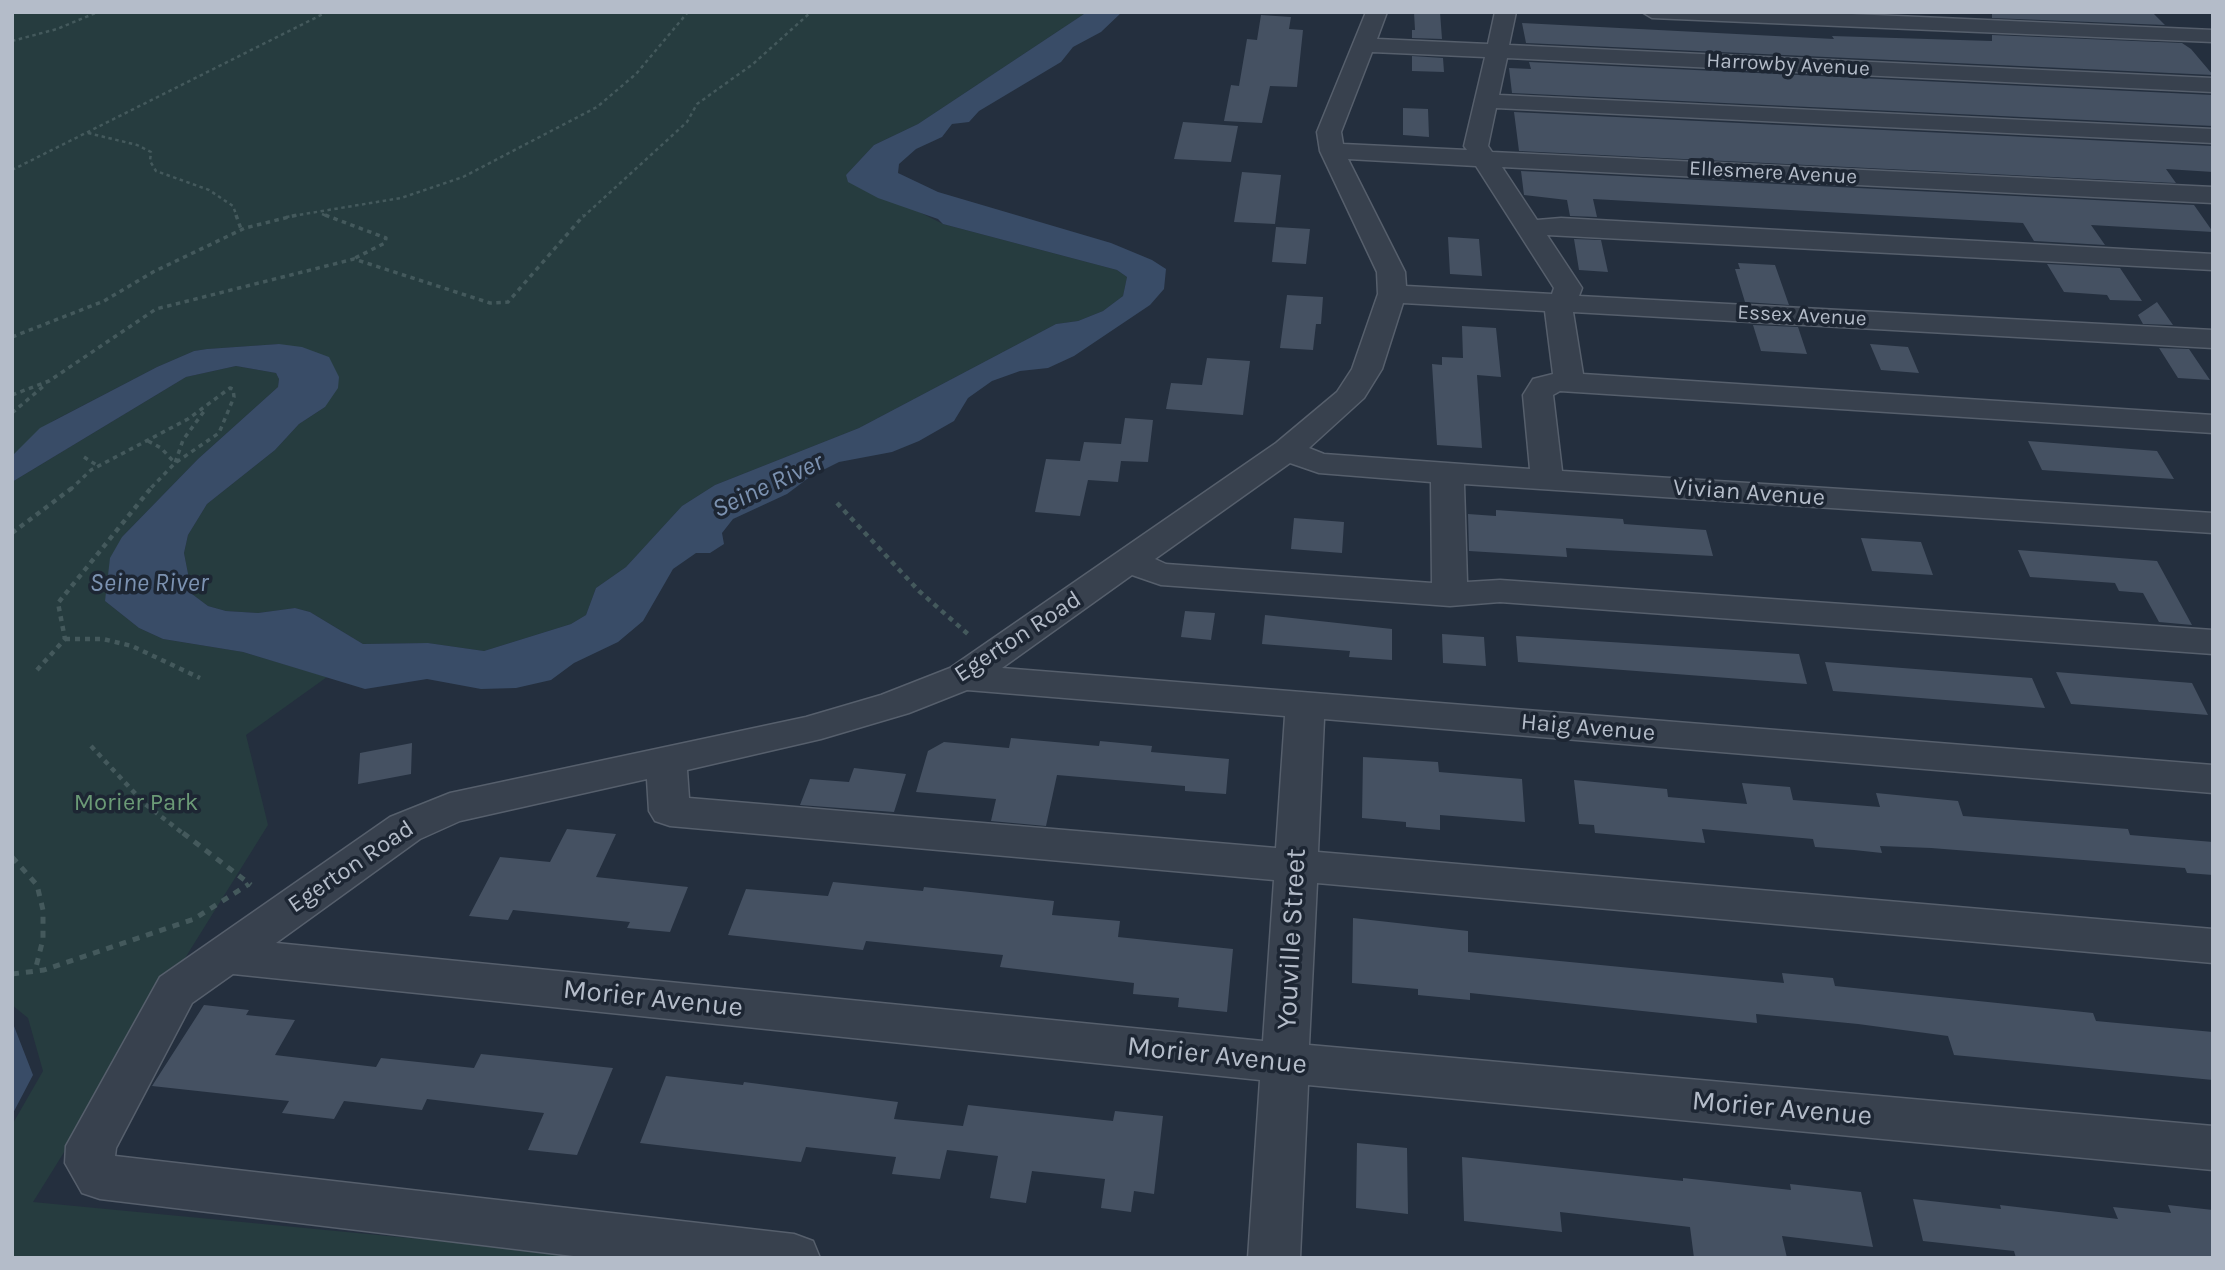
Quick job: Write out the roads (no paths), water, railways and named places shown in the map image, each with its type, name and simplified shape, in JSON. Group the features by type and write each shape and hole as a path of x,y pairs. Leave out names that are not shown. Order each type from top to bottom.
{"street":[{"path":"1377,12 1329,132 1332,151 1391,272 1392,294"},
{"path":"1506,12 1476,146 1568,288 1558,315 1569,382"},
{"path":"1652,12 2209,40"},
{"path":"2180,12 2209,40"},
{"name":"Harrowby Avenue","path":"1364,45 2213,85"},
{"path":"1487,101 2213,136"},
{"name":"Ellesmere Avenue","path":"1332,151 2213,195"},
{"path":"1529,228 1561,226 2213,262"},
{"name":"Essex Avenue","path":"1392,294 2213,340"},
{"name":"Egerton Road","path":"794,1258 100,1177 90,1163 91,1146 176,990 405,828 450,808 807,730 895,704 978,666 1287,450 1349,398 1361,383 1392,294"},
{"path":"1547,480 1538,395 1544,385 1569,382 2213,424"},
{"name":"Vivian Avenue","path":"1287,450 1319,463 2213,523"},
{"path":"1447,473 1450,595"},
{"path":"1130,562 1161,574 1450,595 1500,591 2213,642"},
{"name":"Haig Avenue","path":"978,666 1305,705 2213,779"},
{"name":"Youville Street","path":"1275,1258 1305,705"},
{"path":"666,761 670,811 1296,868 2213,946"},
{"name":"Morier Avenue","path":"222,955 1286,1063 2213,1148"}],"water":[{"name":"Seine River","path":"1087,12 1122,12 1101,32 1073,47 1061,62 979,111 969,122 952,124 942,137 916,149 899,164 898,173 938,192 1111,243 1152,260 1166,269 1164,289 1150,305 1074,356 1048,368 1020,371 992,381 968,398 954,421 919,441 892,452 839,462 811,476 787,494 733,519 722,533 724,544 710,553 696,553 673,569 643,621 618,642 574,663 551,680 516,688 481,689 427,679 365,689 243,652 163,639 139,628 105,601 110,558 122,537 198,459 278,387 279,379 276,373 236,366 186,377 12,482 12,456 40,428 157,367 194,351 207,349 279,344 302,347 329,357 339,377 338,388 325,407 299,424 275,450 207,504 188,535 184,553 192,594 208,606 226,611 258,613 295,608 310,612 363,644 428,643 484,651 571,624 586,615 596,588 626,567 682,506 715,485 859,428 1056,324 1078,321 1103,311 1123,296 1127,277 1117,270 943,224 938,219 878,198 848,182 846,175 874,145 918,124"},
{"path":"12,1021 33,1075 12,1115"}],"park label":[{"name":"Morier Park","path":"136,803"}]}
